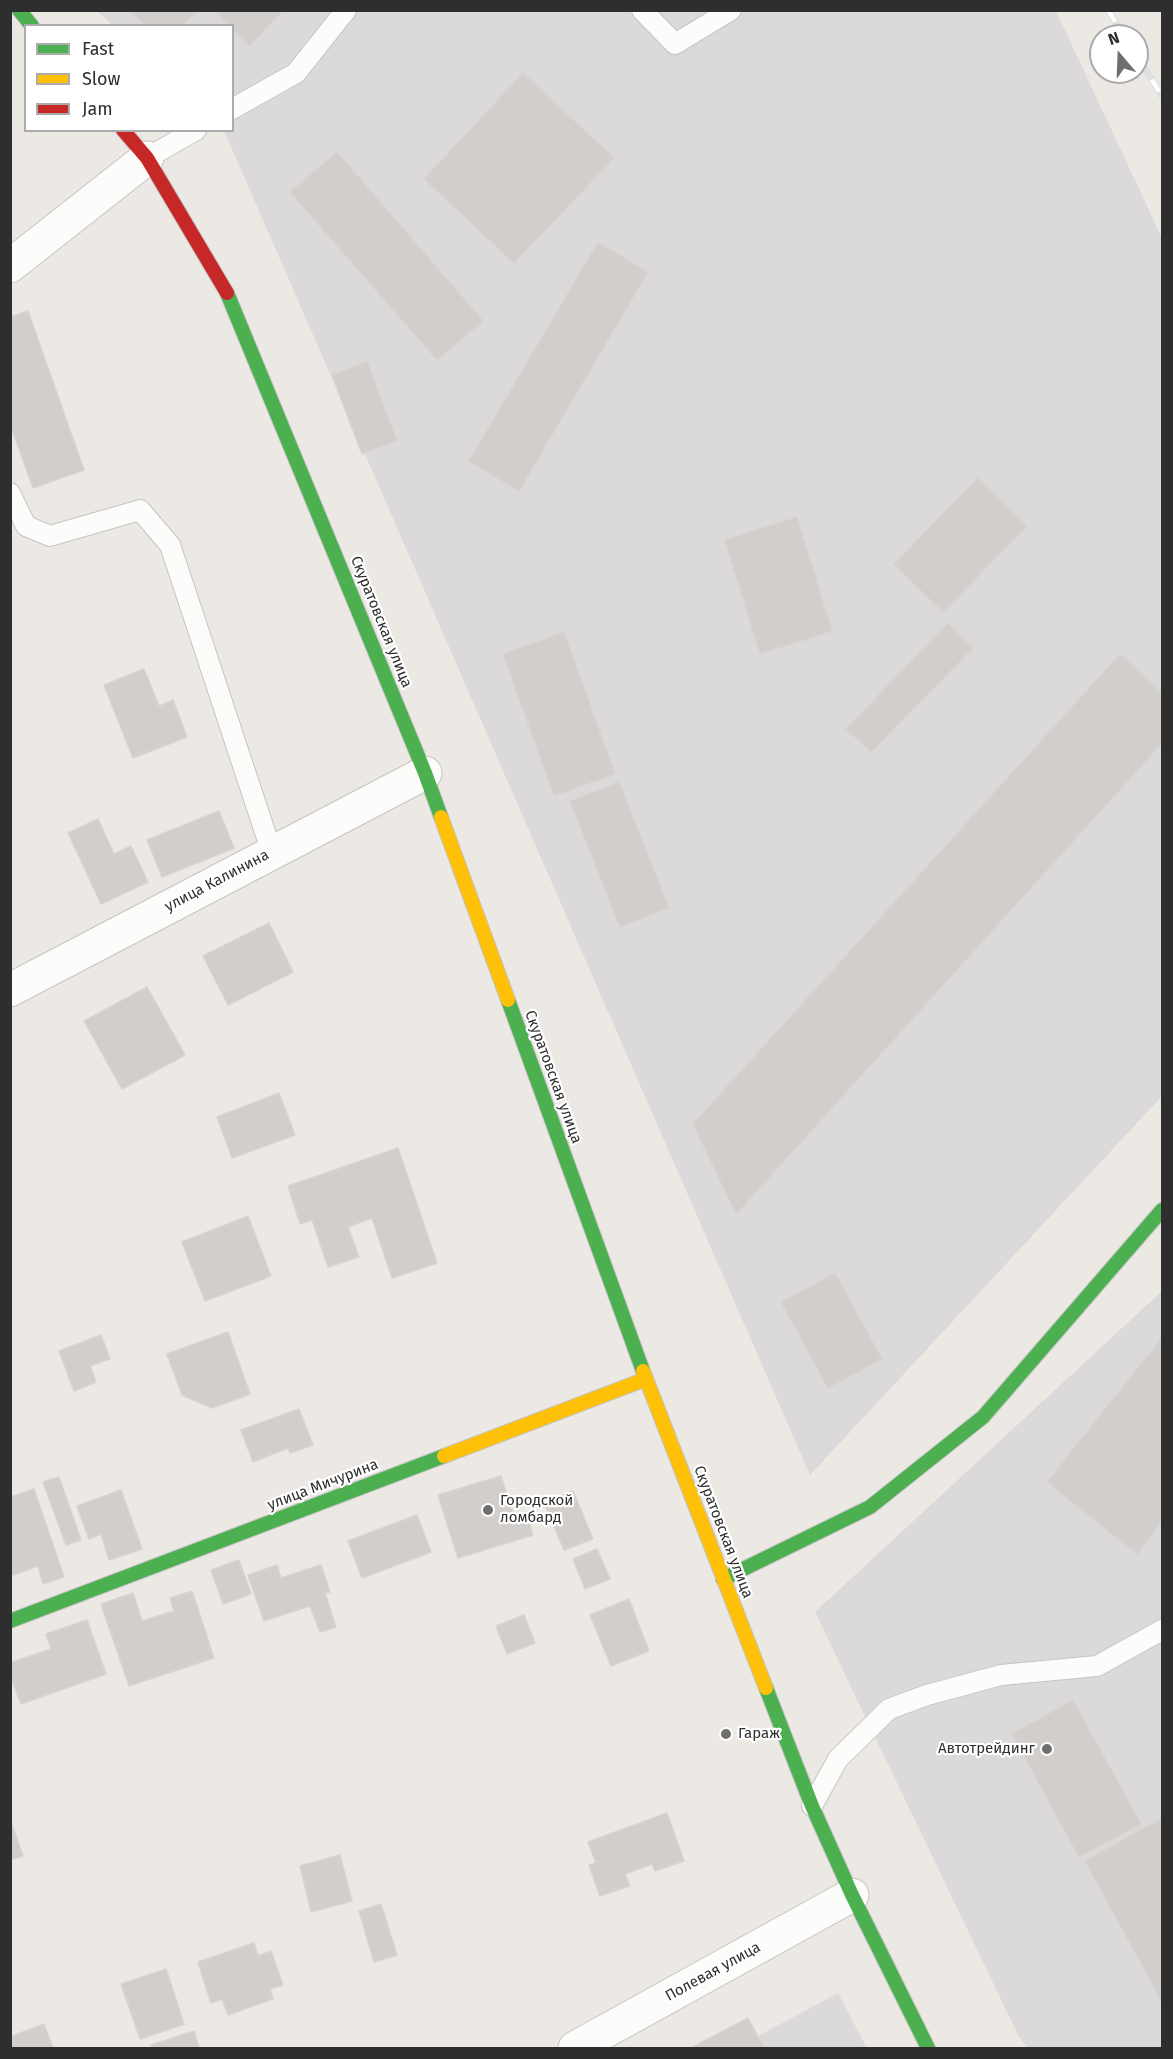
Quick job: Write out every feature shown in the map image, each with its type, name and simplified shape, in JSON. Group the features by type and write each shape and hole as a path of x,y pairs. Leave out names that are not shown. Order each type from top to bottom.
{"street":[{"path":"19,10 30,24"},
{"name":"Скуратовская улица","path":"125,132 147,158 229,296 424,773 646,1379 812,1806 852,1895 928,2049"},
{"path":"10,266 147,158"},
{"name":"улица Калинина","path":"10,990 424,773"},
{"path":"723,1579 870,1506 983,1418 1162,1210"},
{"name":"улица Мичурина","path":"10,1621 646,1379"},
{"name":"Полевая улица","path":"575,2049 852,1895"}],"lane":[{"path":"234,109 296,73 346,10"},
{"path":"642,10 675,44 731,10"},
{"path":"147,158 192,132"},
{"path":"10,493 26,526 50,536 140,510 170,545 272,852"},
{"path":"812,1806 838,1759 889,1709 927,1695 1001,1675 1097,1666 1162,1630"}],"shaded area":[{"path":"97,11 1056,11 1162,238 1162,1096 810,1475 224,132 234,132 234,24 111,24"},
{"path":"1162,1291 1162,2048 1028,2048 1018,2035 815,1612"},
{"path":"838,1993 867,2048 736,2048"}],"building":[{"path":"130,10 197,10 184,24 143,24"},
{"path":"214,10 284,10 249,46 234,31 234,24 227,24"},
{"path":"523,73 614,158 514,263 424,179"},
{"path":"337,152 483,321 437,360 290,192"},
{"path":"598,242 648,272 519,491 469,461"},
{"path":"28,311 84,470 33,488 10,424 10,317"},
{"path":"367,361 397,441 362,454 332,375"},
{"path":"978,478 1027,526 943,612 894,564"},
{"path":"797,517 832,631 760,654 725,540"},
{"path":"948,623 973,648 871,752 846,729"},
{"path":"564,632 615,774 554,796 503,654"},
{"path":"1120,654 1162,693 1162,743 736,1214 693,1124"},
{"path":"144,669 159,706 173,700 187,737 133,758 104,685"},
{"path":"619,782 669,908 620,927 570,801"},
{"path":"219,811 234,848 162,877 147,840"},
{"path":"98,819 114,854 131,846 148,882 101,904 68,833"},
{"path":"269,923 293,972 228,1005 203,956"},
{"path":"147,987 185,1055 122,1089 84,1021"},
{"path":"279,1093 295,1135 232,1158 217,1117"},
{"path":"398,1148 437,1263 392,1278 372,1218 348,1227 359,1257 328,1267 312,1220 300,1224 288,1186"},
{"path":"248,1216 271,1276 205,1301 182,1242"},
{"path":"835,1273 882,1359 828,1388 781,1302"},
{"path":"228,1332 250,1394 212,1408 182,1395 167,1354"},
{"path":"101,1335 110,1359 90,1366 96,1382 74,1391 59,1351"},
{"path":"1162,1338 1162,1521 1137,1554 1047,1482"},
{"path":"299,1409 313,1445 290,1453 288,1448 253,1462 241,1430"},
{"path":"501,1476 514,1516 526,1512 533,1535 458,1558 438,1495"},
{"path":"59,1477 81,1540 66,1545 43,1482"},
{"path":"34,1489 64,1577 43,1584 38,1566 10,1576 10,1497"},
{"path":"121,1490 142,1549 109,1560 101,1534 89,1539 77,1506"},
{"path":"573,1491 593,1539 564,1550 544,1503"},
{"path":"417,1515 431,1552 362,1578 348,1541"},
{"path":"597,1549 610,1579 585,1589 573,1559"},
{"path":"239,1560 251,1594 223,1604 211,1570"},
{"path":"277,1565 281,1578 321,1565 330,1592 325,1593 336,1627 320,1632 310,1606 264,1621 248,1575"},
{"path":"192,1591 214,1658 129,1686 101,1604 133,1593 142,1621 174,1611 170,1598"},
{"path":"629,1599 649,1651 611,1666 590,1615"},
{"path":"524,1615 535,1643 507,1654 496,1626"},
{"path":"87,1620 106,1674 21,1704 10,1675 10,1663 51,1649 46,1634"},
{"path":"1073,1700 1141,1824 1079,1857 1012,1734"},
{"path":"667,1813 684,1861 655,1871 652,1864 625,1874 630,1886 600,1896 589,1865 596,1863 588,1842"},
{"path":"1162,1818 1162,2002 1085,1861"},
{"path":"10,1819 23,1856 10,1860"},
{"path":"340,1855 352,1901 311,1912 300,1866"},
{"path":"381,1904 397,1955 374,1962 359,1911"},
{"path":"254,1943 258,1956 271,1951 283,1985 270,1989 273,1999 228,2015 222,1999 211,2003 198,1962"},
{"path":"166,1969 184,2024 140,2039 121,1984"},
{"path":"748,2018 764,2048 691,2048"},
{"path":"44,2024 53,2048 10,2048 10,2037"},
{"path":"194,2031 199,2048 152,2048 151,2045"}],"railway":[{"path":"1108,10 1117,24"},
{"path":"1149,75 1162,96"}],"traffic: fast":[{"path":"19,10 30,24"},
{"path":"227,293 425,773 441,817"},
{"path":"508,1000 643,1371"},
{"path":"723,1579 870,1507 983,1417 1162,1210"},
{"path":"10,1621 444,1456"},
{"path":"766,1688 812,1806 852,1895 928,2048"}],"traffic: slow":[{"path":"441,817 508,1000"},
{"path":"643,1371 766,1688"},
{"path":"444,1456 646,1379"}],"traffic: jam":[{"path":"125,132 147,158 227,293"}],"place":[{"name":"Городской ломбард","path":"488,1510"},
{"name":"Гараж","path":"726,1734"},
{"name":"Автотрейдинг","path":"1047,1749"}]}
